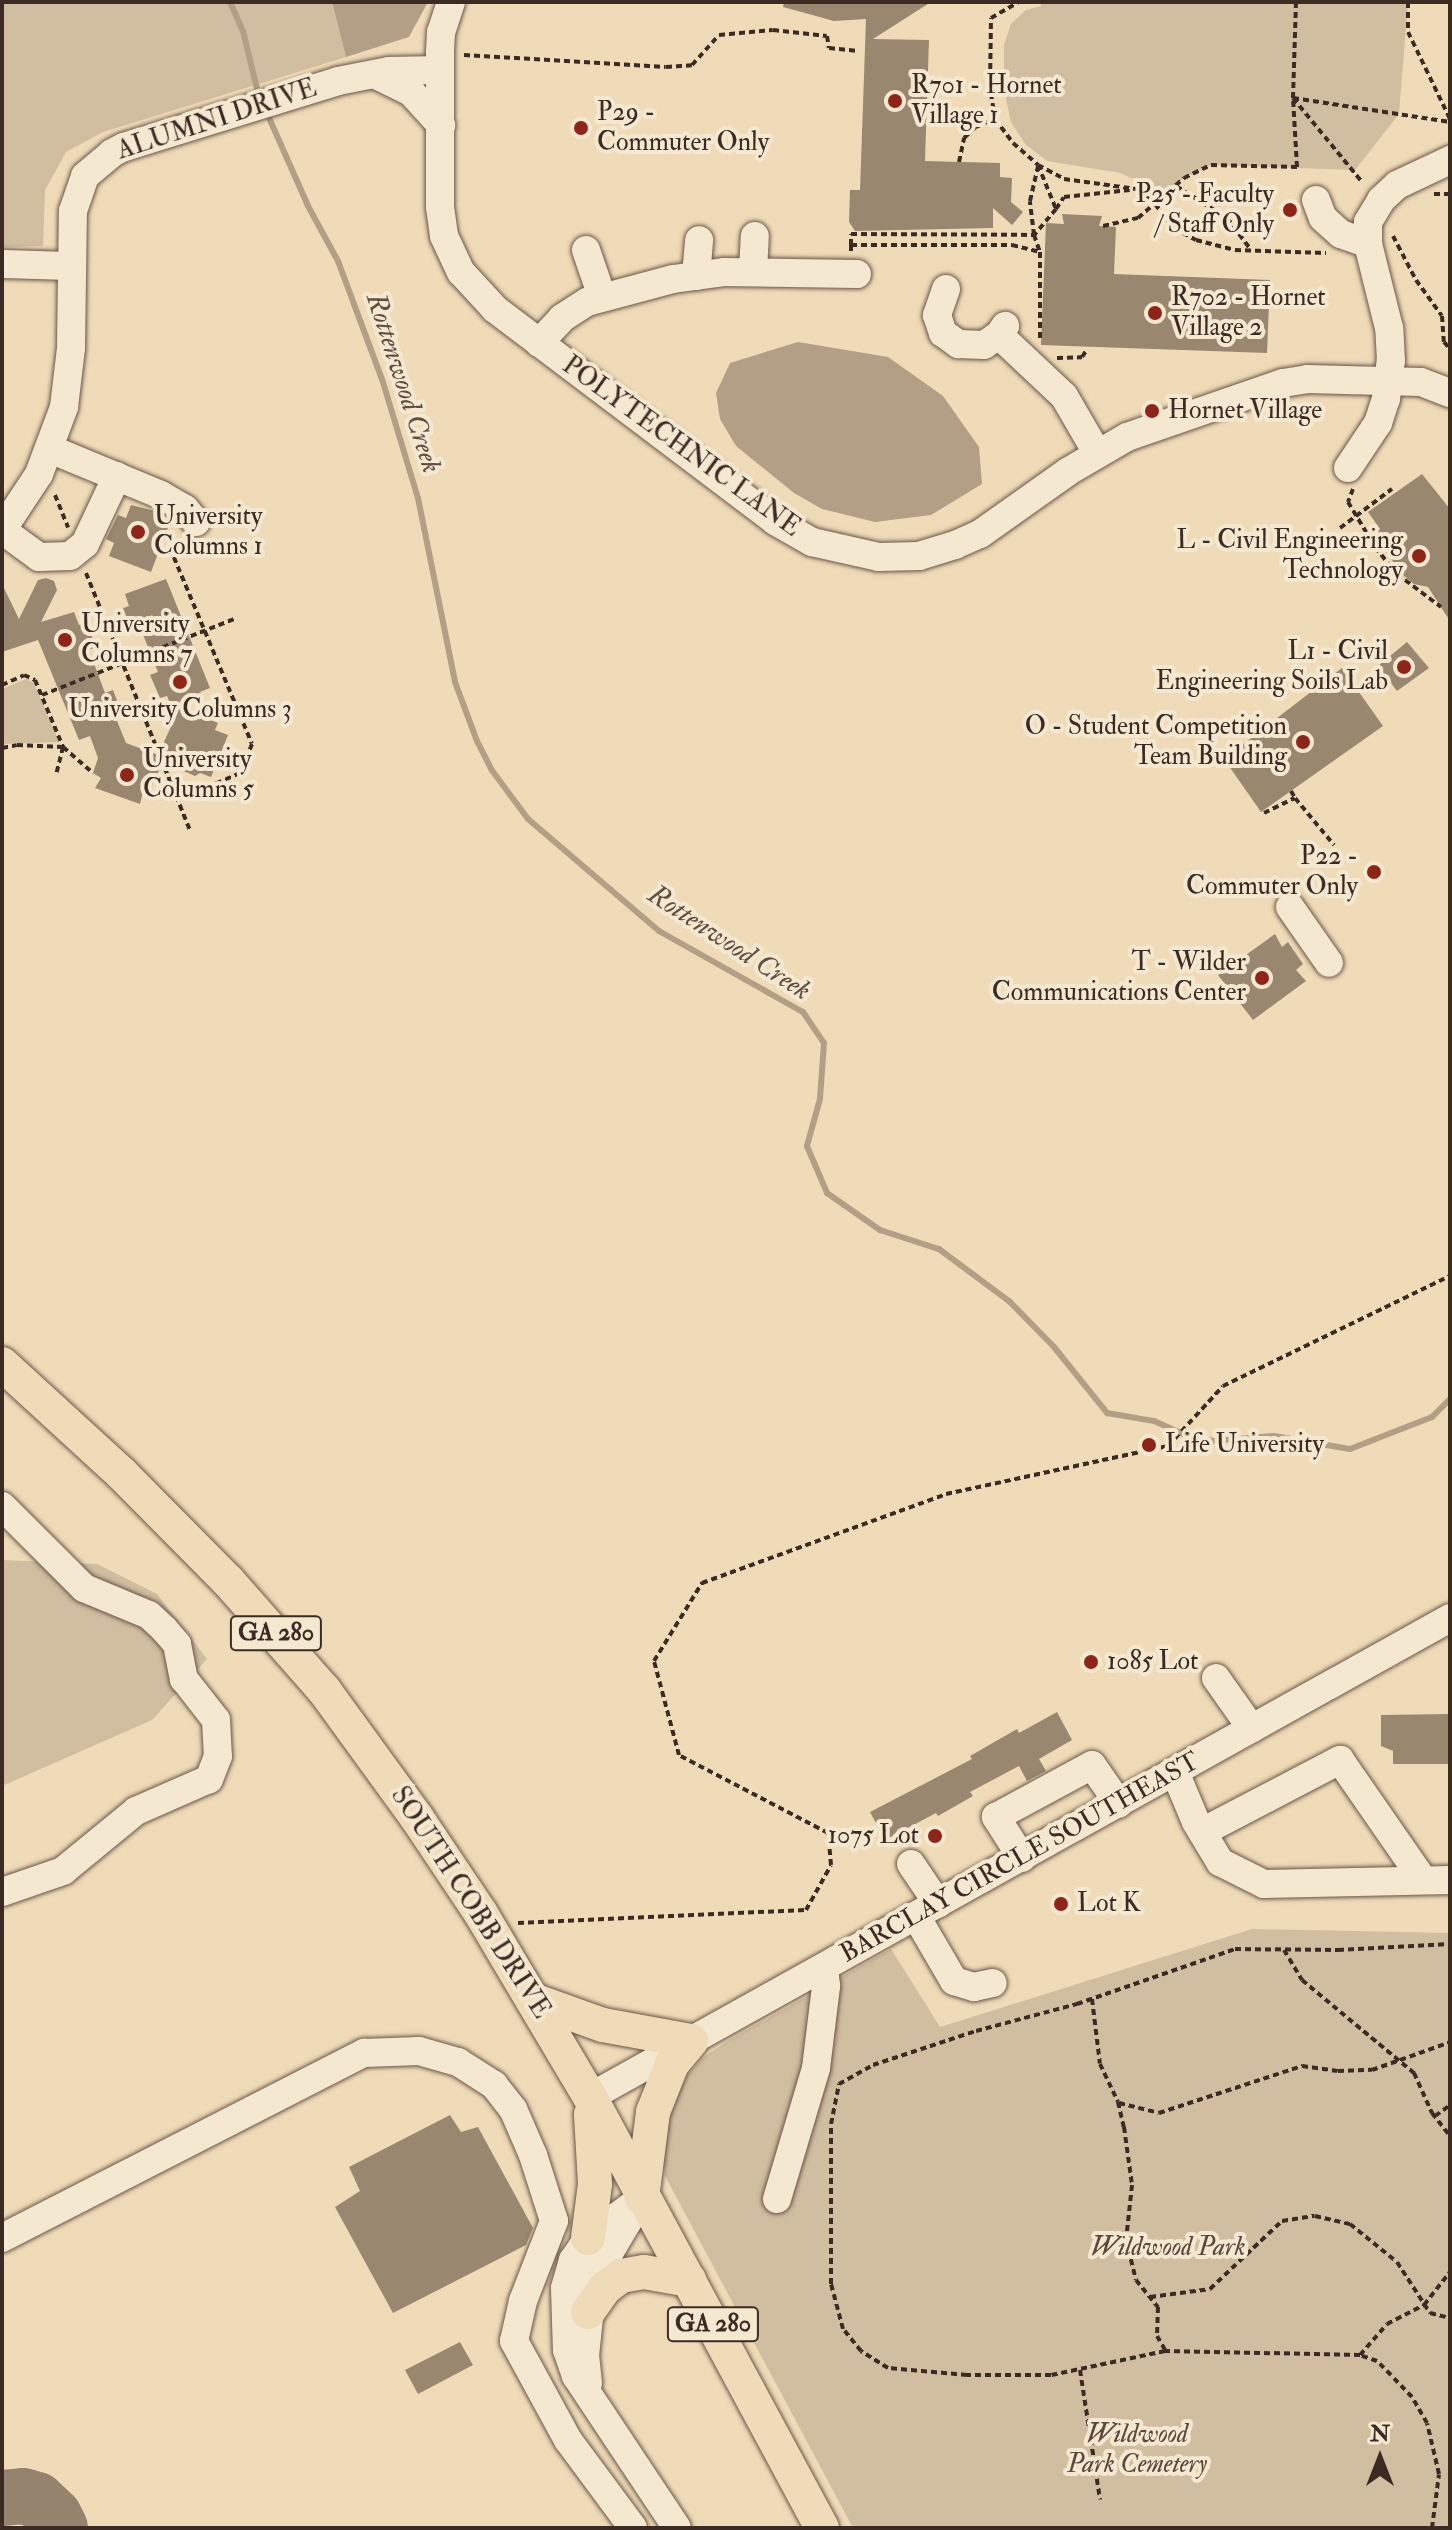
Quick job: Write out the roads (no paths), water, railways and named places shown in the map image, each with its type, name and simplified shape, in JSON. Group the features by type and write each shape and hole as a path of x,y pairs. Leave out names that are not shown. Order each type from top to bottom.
{"main road":[{"name":"SOUTH COBB DRIVE","path":"2,1364 122,1474 278,1636 372,1755 488,1924 590,2097 822,2528"},
{"path":"533,2000 603,2025 691,2041 672,2064 653,2112 642,2198"},
{"path":"588,2238 595,2184 590,2097"},
{"path":"588,2312 605,2288 621,2276 644,2272 689,2280"}],"street":[{"name":"POLYTECHNIC LANE","path":"451,2 440,62 441,222 448,249 478,293 539,343 775,521 812,542 856,555 900,558 955,545 980,534 1097,453 1157,425 1283,383 1421,382 1450,393"},
{"name":"ALUMNI DRIVE","path":"2,530 44,461 68,388 73,211 85,176 112,153 181,130 338,81 440,62"},
{"path":"371,73 411,92 441,125"},
{"path":"1355,474 1378,423 1389,381 1389,328 1378,234 1368,222 1381,200 1397,185 1450,160"},
{"path":"1316,200 1323,218 1341,234 1378,234"},
{"path":"753,271 755,236"},
{"path":"696,276 699,240"},
{"path":"586,250 602,297"},
{"path":"539,343 571,312 602,297 696,276 753,271 815,259 854,274"},
{"path":"2,264 71,266"},
{"path":"946,289 937,315 950,340 976,348 1002,330 1064,396 1097,453"},
{"path":"44,461 117,476 174,501 196,522"},
{"path":"2,530 39,557 61,559 78,551 93,531 117,476"},
{"path":"1290,907 1329,963"},
{"path":"2,1506 84,1588 149,1615 171,1636 177,1644 184,1679 216,1720 218,1756 209,1779 136,1811 63,1871 2,1892"},
{"name":"BARCLAY CIRCLE SOUTHEAST","path":"590,2097 1450,1618"},
{"path":"1216,1678 1252,1729"},
{"path":"1191,1829 1340,1760 1436,1880"},
{"path":"1022,1858 996,1817 1092,1765 1119,1804"},
{"path":"1175,1772 1191,1829 1220,1862 1264,1884 1436,1880"},
{"path":"911,1864 954,1981 974,1987 993,1983"},
{"path":"777,2199 816,2068 826,1986 824,1967"},
{"path":"2,2238 364,2053 419,2051 458,2062 494,2085 513,2109 533,2155 554,2221 523,2301 514,2341 568,2440 633,2528"},
{"path":"642,2198 588,2238 569,2274 564,2312 570,2363 677,2528"},
{"path":"590,2393 585,2356 588,2312 599,2270 642,2198"}],"waterway":[{"name":"Rottenwood Creek","path":"230,2 243,31 259,97"},
{"name":"Rottenwood Creek","path":"266,111 308,206 338,261 382,379 418,498 455,682 491,769 528,819 659,931 803,1012 824,1043 820,1099 807,1146 827,1193 880,1230 939,1249 1010,1302 1054,1347 1107,1413 1154,1421 1183,1434 1214,1441 1274,1436 1350,1449 1432,1417 1450,1399"}],"place":[{"name":"R701 - Hornet Village 1","path":"895,101"},
{"name":"P29 - Commuter Only","path":"581,128"},
{"name":"P25 - Faculty / Staff Only","path":"1290,210"},
{"name":"R702 - Hornet Village 2","path":"1155,313"},
{"name":"Hornet Village","path":"1152,411"},
{"name":"University Columns 1","path":"138,532"},
{"name":"L - Civil Engineering Technology","path":"1419,556"},
{"name":"University Columns 7","path":"65,640"},
{"name":"L1 - Civil Engineering Soils Lab","path":"1404,667"},
{"name":"University Columns 3","path":"180,682"},
{"name":"O - Student Competition Team Building","path":"1303,742"},
{"name":"University Columns 5","path":"127,775"},
{"name":"P22 - Commuter Only","path":"1374,872"},
{"name":"T - Wilder Communications Center","path":"1262,978"},
{"name":"Life University","path":"1149,1445"},
{"name":"1085 Lot","path":"1091,1662"},
{"name":"1075 Lot","path":"935,1836"},
{"name":"Lot K","path":"1061,1904"}],"park label":[{"name":"Wildwood Park","path":"1168,2248"},
{"name":"Wildwood Park Cemetery","path":"1137,2450"}]}
